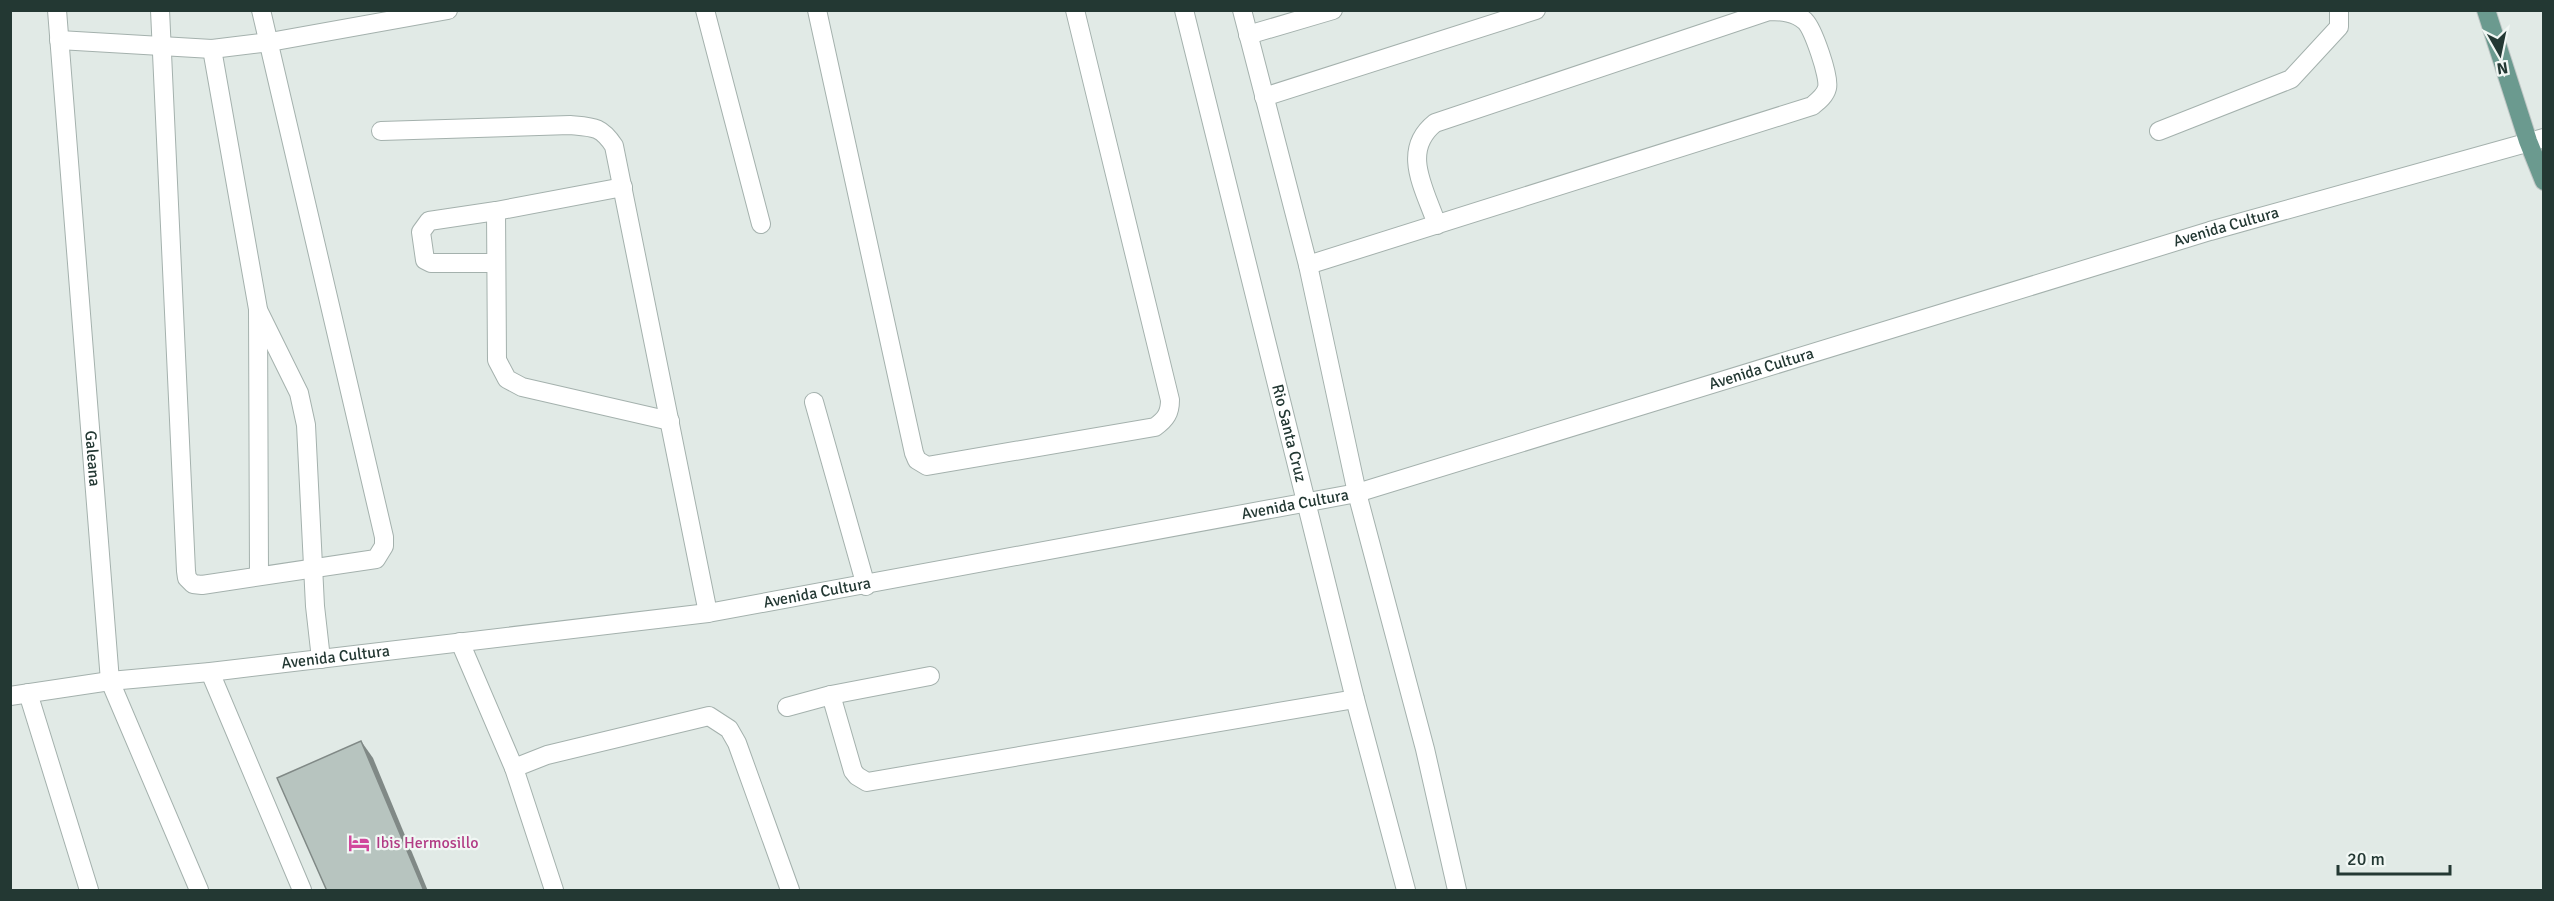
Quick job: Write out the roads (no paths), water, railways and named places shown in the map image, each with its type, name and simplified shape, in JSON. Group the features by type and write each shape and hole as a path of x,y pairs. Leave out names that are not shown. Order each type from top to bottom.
{"main road":[{"path":"2486,10 2536,140 2544,181"}],"street":[{"name":"Galeana","path":"57,10 110,681 199,891"},
{"path":"160,10 187,578 193,584 202,585 376,559 384,546 384,537 261,10"},
{"path":"59,40 212,50 270,42 448,10"},
{"path":"705,10 761,224"},
{"path":"817,10 914,453 917,460 927,466 1155,427 1170,411 1170,400 1075,10"},
{"name":"Rio Santa Cruz","path":"1184,10 1355,699 1406,891"},
{"path":"1242,10 1308,265 1357,493 1425,749 1457,891"},
{"path":"1248,35 1333,10"},
{"path":"1264,97 1536,10"},
{"path":"2159,131 2291,79 2339,27 2339,10"},
{"path":"1308,265 1437,225 1812,106 1822,98 1827,89 1828,74 1806,22 1790,12 1769,11 1435,123 1425,131 1417,145 1415,159 1437,225"},
{"path":"212,50 258,309 259,576"},
{"path":"381,131 570,125 604,131 614,146 623,187 708,613"},
{"name":"Avenida Cultura","path":"19,694 110,681 210,672 708,613 866,586 1357,493 2210,231 2536,140"},
{"path":"496,263 431,263 425,260 421,232 429,221 623,187"},
{"path":"496,211 497,360 507,379 522,387 670,421"},
{"path":"258,309 299,393 306,425 315,568 315,606 321,659"},
{"path":"814,402 866,586"},
{"path":"460,642 514,768 554,891"},
{"path":"210,672 302,891"},
{"path":"787,707 831,695 930,676"},
{"path":"19,694 89,891"},
{"path":"831,695 852,771 857,777 867,782 1355,699"},
{"path":"514,768 548,755 709,716 729,729 736,743 790,891"}],"place":[{"name":"Ibis Hermosillo","path":"359,843"}]}
